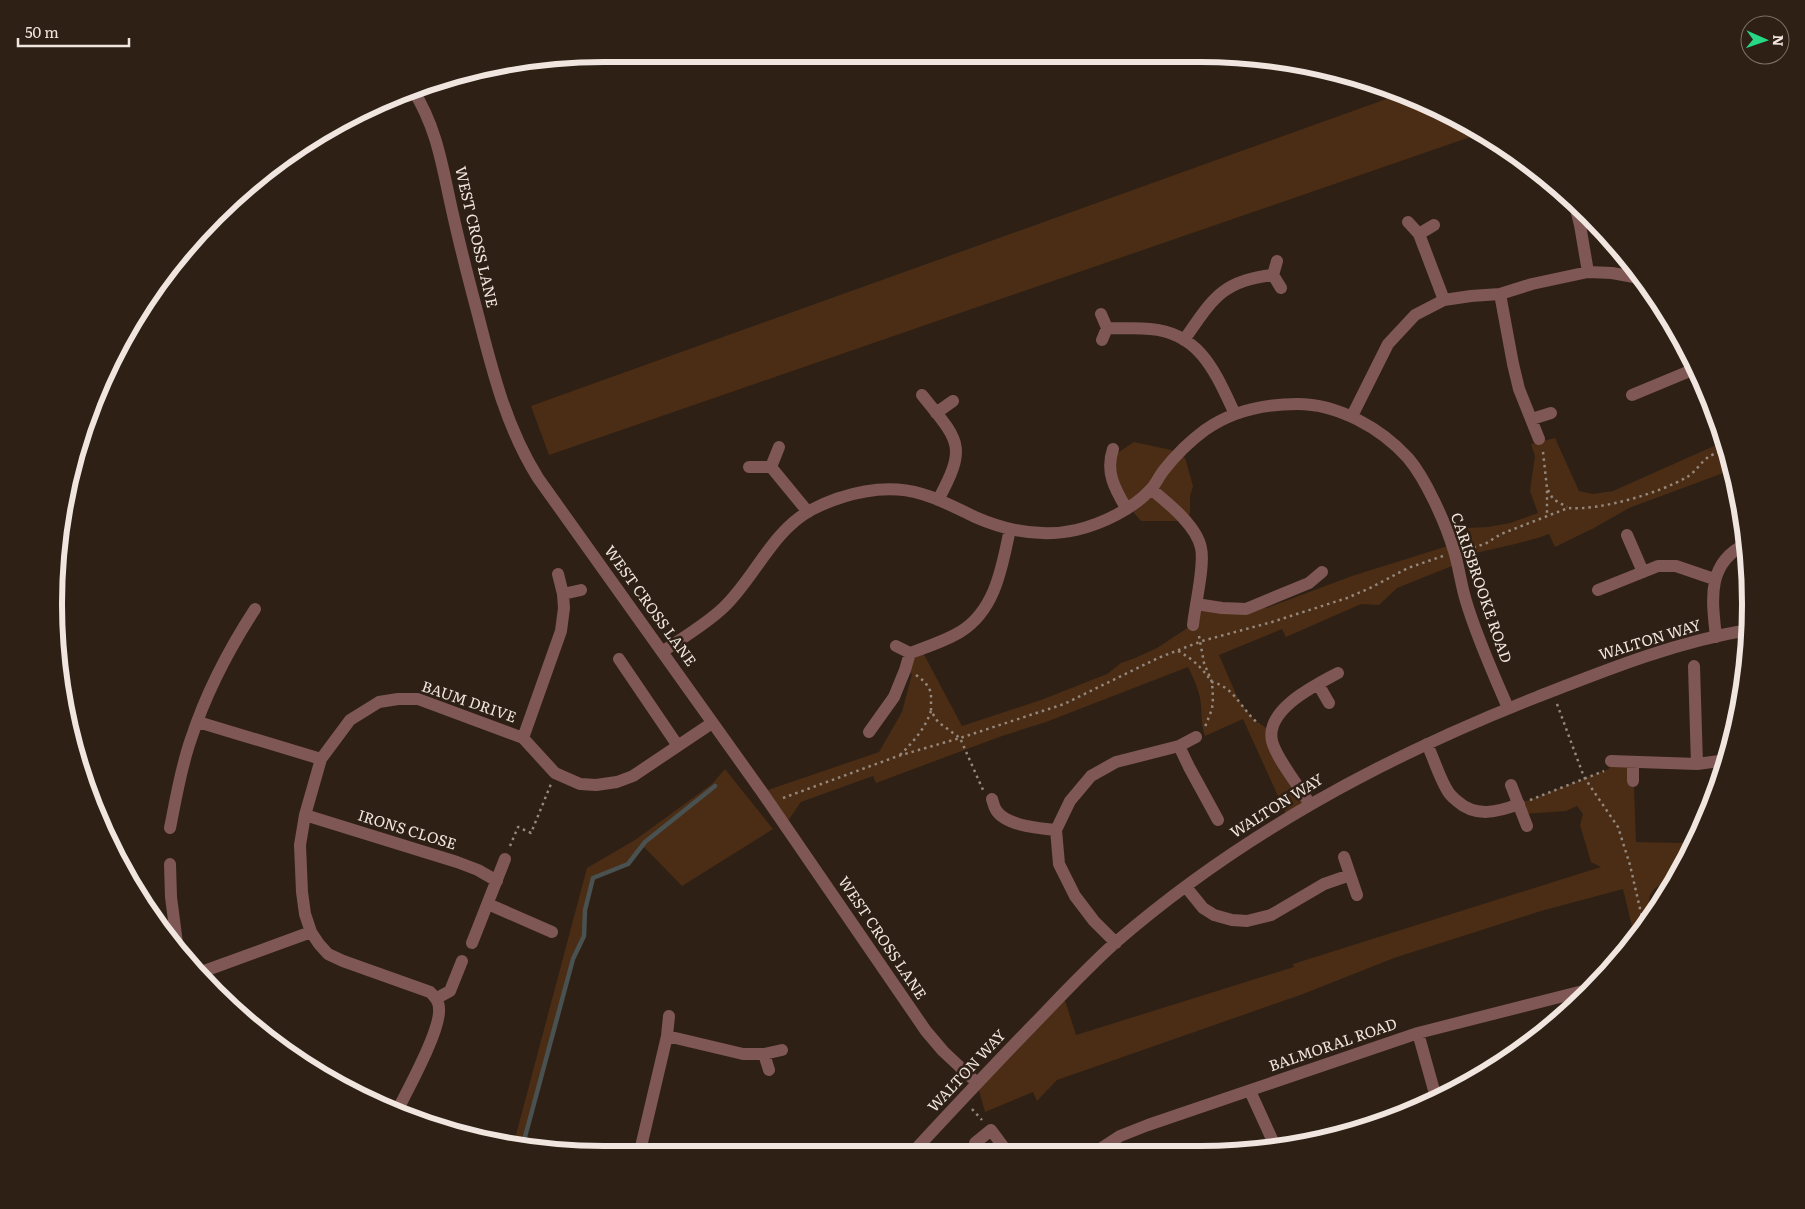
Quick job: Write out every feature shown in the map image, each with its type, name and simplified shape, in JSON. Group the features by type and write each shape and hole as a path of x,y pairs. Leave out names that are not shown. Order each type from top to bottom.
{"street":[{"name":"WEST CROSS LANE","path":"417,96 424,107 436,136 454,221 488,356 522,453 766,798 926,1031 943,1051 977,1083"},
{"path":"1578,215 1588,272"},
{"path":"1408,222 1420,234 1444,300"},
{"path":"1420,234 1434,225"},
{"path":"1277,261 1273,275 1281,288"},
{"path":"1352,416 1388,344 1415,315 1444,300 1500,294 1540,282 1588,272 1631,276"},
{"path":"1184,340 1204,311 1229,286 1254,276 1273,275"},
{"path":"1500,294 1519,389 1539,439"},
{"path":"1101,314 1105,334 1151,329 1170,333 1193,346 1212,367 1235,414"},
{"path":"1632,395 1690,371"},
{"path":"922,395 950,430 955,443 957,458 952,475 938,500"},
{"path":"936,413 953,401"},
{"name":"CARISBROOKE ROAD","path":"662,652 723,608 744,585 781,535 808,512 850,494 875,490 921,493 1010,529 1032,534 1077,529 1105,520 1126,508 1152,489 1164,470 1182,450 1206,429 1247,409 1272,404 1310,404 1352,416 1377,432 1409,459 1429,491 1454,553 1466,601 1508,708"},
{"path":"1532,420 1551,413"},
{"path":"771,467 780,447"},
{"path":"1113,449 1110,458 1113,486 1126,508"},
{"path":"749,467 771,467"},
{"path":"771,467 808,512"},
{"path":"1152,489 1192,528 1201,545 1202,557 1193,625"},
{"path":"896,646 910,653 961,631 979,616 992,596 1002,569 1010,529"},
{"path":"1627,535 1643,572"},
{"path":"1716,637 1712,599 1714,578 1724,562 1739,547"},
{"path":"1598,590 1658,566 1676,566 1714,578"},
{"path":"1196,604 1246,609 1309,584 1322,572"},
{"path":"523,738 561,630 564,608 558,574"},
{"path":"563,594 581,590"},
{"path":"170,828 191,738 217,675 244,626 256,609"},
{"name":"WALTON WAY","path":"919,1146 1063,994 1116,943 1186,887 1242,847 1310,804 1383,764 1508,708 1602,671 1660,652 1741,631"},
{"path":"869,732 894,697 910,653"},
{"path":"618,659 678,746"},
{"path":"1694,666 1697,764"},
{"path":"1310,804 1277,753 1272,742 1271,731 1279,716 1300,694 1338,673"},
{"path":"1318,684 1329,703"},
{"name":"BAUM DRIVE","path":"437,998 430,992 328,954 318,944 311,932 305,914 300,845 305,815 321,760 350,720 379,702 398,699 418,699 523,738 555,773 580,784 617,782 633,776 712,723"},
{"path":"198,722 321,760"},
{"path":"1116,943 1094,921 1075,896 1059,864 1056,830 1070,801 1092,776 1116,762 1179,746 1196,737"},
{"path":"1427,744 1449,794 1462,805 1475,811 1489,813 1519,804"},
{"path":"1179,746 1218,820"},
{"path":"1611,761 1697,764 1719,761"},
{"path":"1633,762 1633,781"},
{"path":"1511,785 1527,826"},
{"path":"992,799 997,811 1004,818 1027,826 1056,830"},
{"name":"IRONS CLOSE","path":"305,815 457,862 478,870 497,881"},
{"path":"1344,857 1356,895"},
{"path":"472,943 505,859"},
{"path":"170,864 171,897 176,935"},
{"path":"1186,887 1204,908 1214,915 1232,920 1247,921 1271,915 1324,884 1350,875"},
{"path":"488,904 552,932"},
{"path":"205,971 311,932"},
{"path":"399,1106 428,1048 439,1018 437,998 450,991 462,961"},
{"name":"BALMORAL ROAD","path":"1104,1146 1129,1133 1418,1033 1578,993"},
{"path":"641,1146 667,1036 669,1016"},
{"path":"1418,1033 1435,1093"},
{"path":"667,1036 743,1054 764,1054 782,1050"},
{"path":"764,1054 769,1070"},
{"path":"1250,1091 1273,1142"},
{"path":"975,1143 991,1130 1003,1146"}],"path":[{"path":"1539,439 1544,456 1547,517"},
{"path":"1547,488 1553,499 1568,508 1592,508 1653,492 1688,477 1709,456 1721,452"},
{"path":"766,798 783,798 898,756 1064,704 1158,658 1202,641 1272,622 1347,598 1408,568 1485,544 1501,534 1568,508"},
{"path":"1196,737 1204,728 1211,715 1213,698 1212,682 1204,663 1202,641"},
{"path":"1177,651 1193,660 1212,682 1220,684 1228,690 1254,720 1271,731"},
{"path":"898,756 927,724 931,711 931,692 925,682 905,670"},
{"path":"1553,691 1584,778 1607,808 1618,827 1630,865 1642,918"},
{"path":"931,711 938,722 960,738 987,800 992,799"},
{"path":"1519,804 1610,769 1611,761"},
{"path":"505,859 518,827 531,833 555,773"},
{"path":"963,1098 991,1130"}],"shaded area":[{"path":"1391,97 1440,118 1473,136 549,455 531,406"},
{"path":"1555,438 1579,491 1593,494 1613,491 1718,444 1726,472 1629,508 1555,547 1549,534 1456,558 1457,564 1397,588 1379,605 1361,604 1286,637 1282,629 1219,655 1239,701 1254,720 1271,731 1310,804 1288,818 1243,719 1205,736 1199,695 1188,667 1046,722 1002,736 876,783 873,776 801,802 785,825 762,792 879,752 902,712 912,674 905,670 921,649 962,726 1041,700 1107,674 1121,663 1157,648 1192,625 1196,604 1235,609 1267,608 1352,576 1451,545 1448,533 1465,528 1488,527 1510,523 1538,513 1530,491 1535,456 1531,444"},
{"path":"1134,442 1171,450 1185,458 1193,486 1190,496 1190,513 1186,521 1141,521 1116,492 1110,458"},
{"path":"1611,761 1633,762 1636,842 1682,843 1688,841 1666,882 1653,890 1650,895 1649,909 1633,930 1623,889 1541,911 1394,958 1303,994 1057,1080 1037,1101 1033,1092 985,1112 977,1083 1063,994 1076,1035 1294,967 1293,964 1601,867 1591,862 1580,825 1583,814 1577,806 1566,811 1523,814 1519,804 1609,769"},
{"path":"725,769 773,829 682,886 642,845 628,864 593,878 585,910 584,936 573,959 524,1140 515,1139 587,868 635,840 712,784"}],"waterway":[{"path":"524,1140 573,959 584,936 585,910 593,878 628,864 645,842 715,786"}]}
